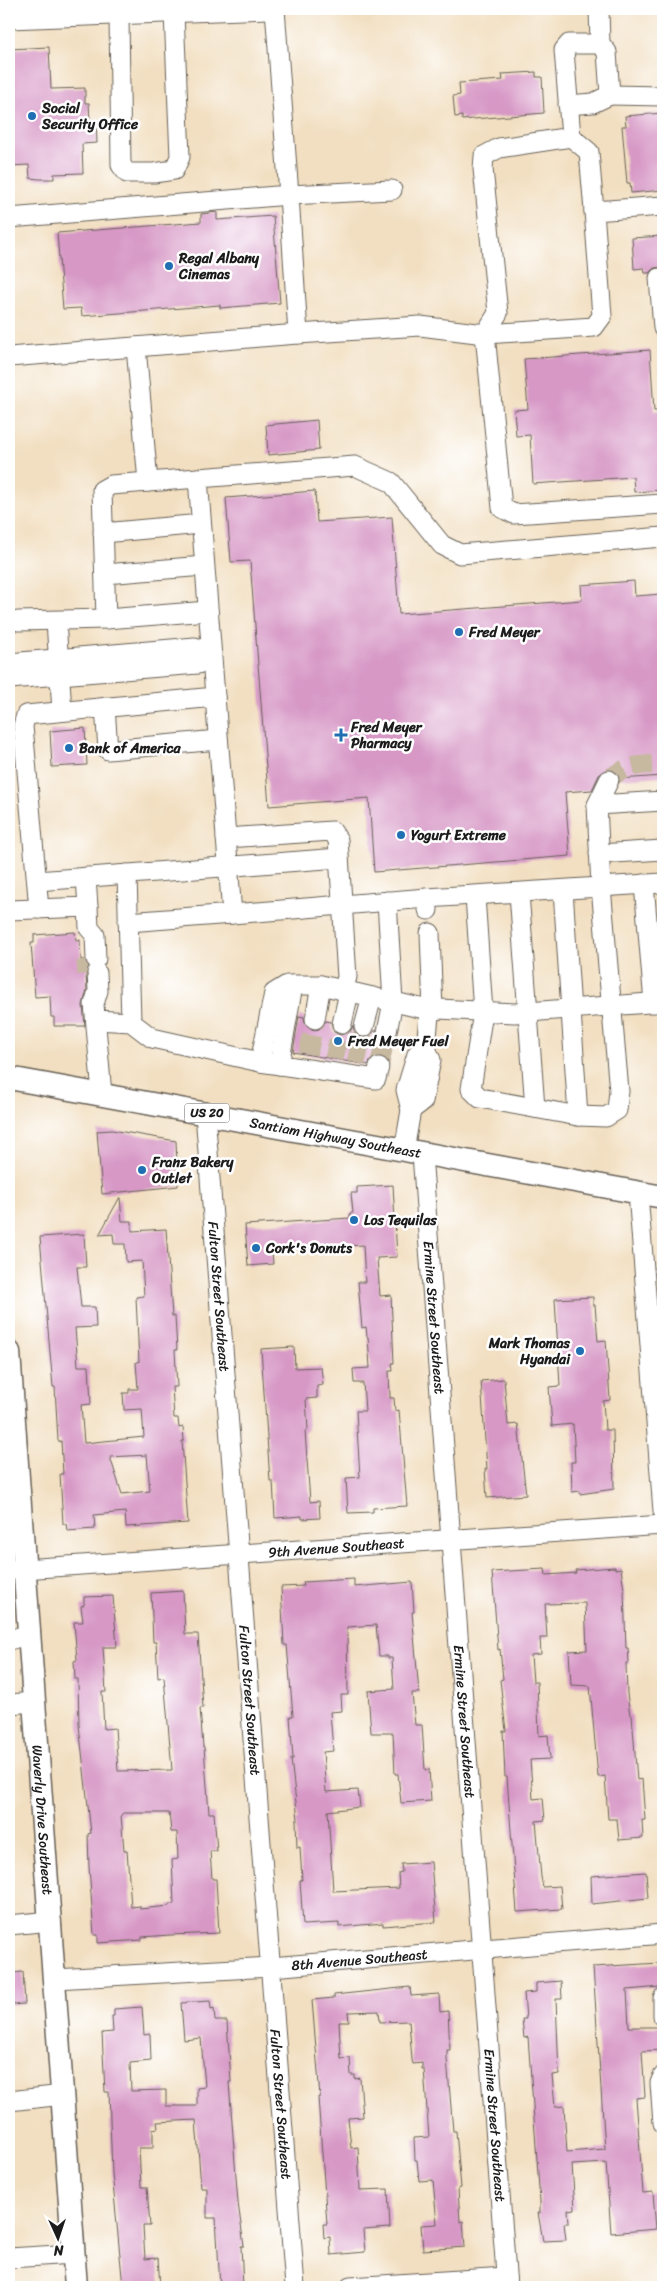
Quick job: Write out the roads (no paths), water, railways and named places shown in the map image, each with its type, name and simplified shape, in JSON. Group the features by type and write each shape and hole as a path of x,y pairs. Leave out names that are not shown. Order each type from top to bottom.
{"main road":[{"name":"Santiam Highway Southeast","path":"9,1078 663,1197"},
{"name":"Waverly Drive Southeast","path":"9,1352 19,1637 34,1702 76,2287"}],"street":[{"path":"9,19 174,13 202,10 269,9"},
{"path":"275,9 298,334"},
{"path":"600,9 600,44 606,52 610,95"},
{"path":"119,14 121,165 127,173 154,173 174,170 180,157 174,13"},
{"path":"9,357 420,326 485,334 594,327 602,316 589,152 571,137 564,50 569,44 600,44"},
{"path":"568,105 593,104 610,95 663,96"},
{"path":"571,137 498,148 484,156 483,169 498,312 485,334 502,508 514,514 663,504"},
{"path":"9,218 289,195 392,190"},
{"path":"594,211 663,206"},
{"path":"662,326 659,278 663,278"},
{"path":"136,347 148,482"},
{"path":"106,619 102,490 111,485 355,466 391,482 442,544 460,554 663,536"},
{"path":"198,478 208,611 208,653 215,697 232,914"},
{"path":"103,533 201,524"},
{"path":"104,574 204,566"},
{"path":"18,621 106,619 208,611"},
{"path":"56,621 62,711"},
{"path":"9,679 60,668 195,647 208,653"},
{"path":"9,663 60,668"},
{"path":"39,909 23,726 26,715 215,697"},
{"path":"105,707 108,750 218,740"},
{"path":"474,896 483,1012 471,1089 480,1098 578,1116 606,1117 617,1110 619,1091 601,887 597,806 610,780"},
{"path":"597,806 663,801"},
{"path":"226,838 332,831 338,840 347,977 342,1024"},
{"path":"599,854 663,850"},
{"path":"37,881 339,858"},
{"path":"126,874 132,1022"},
{"path":"86,877 89,928 84,936 98,991 95,1012 102,1094"},
{"path":"128,922 387,901 428,904 474,896 663,883"},
{"path":"260,1062 274,993 287,985 293,984 321,986 433,1011 439,1009 483,1012 528,1012 659,1002 644,884"},
{"path":"563,890 578,1116"},
{"path":"520,893 535,1108"},
{"path":"387,901 393,1002 387,1032"},
{"path":"428,904 422,914 424,929 430,933 433,1011"},
{"path":"9,910 88,907"},
{"path":"279,1065 293,984"},
{"path":"315,1019 321,986"},
{"path":"364,1028 372,997"},
{"name":"Ermine Street Southeast","path":"433,1011 429,1015 426,1048 431,1060 422,1101 411,1110 413,1152 451,1539 506,2282"},
{"path":"95,1012 132,1022 152,1038 260,1062 279,1065 306,1061 354,1069 376,1079 379,1067"},
{"name":"Fulton Street Southeast","path":"205,1113 272,1967 295,2287"},
{"path":"638,1193 663,1511"},
{"name":"9th Avenue Southeast","path":"17,1570 663,1525"},
{"path":"9,1704 34,1702"},
{"path":"9,1925 50,1921"},
{"name":"8th Avenue Southeast","path":"55,1979 272,1967 663,1934"},
{"path":"663,1998 663,2016"},
{"path":"663,2076 660,2083 663,2123"},
{"path":"9,2102 63,2095"},
{"path":"9,2258 74,2254"},
{"path":"350,2287 506,2282"}],"tunnel":[{"path":"609,780 627,768 663,764"},
{"path":"86,960 87,974"},
{"path":"308,1054 315,1019"},
{"path":"334,1059 342,1024"},
{"path":"356,1063 364,1027"},
{"path":"379,1067 387,1032"}],"place":[{"name":"Social Security Office","path":"32,116"},
{"name":"Regal Albany Cinemas","path":"169,266"},
{"name":"Fred Meyer","path":"459,632"},
{"name":"Fred Meyer Pharmacy","path":"341,735"},
{"name":"Bank of America","path":"69,748"},
{"name":"Yogurt Extreme","path":"401,835"},
{"name":"Fred Meyer Fuel","path":"338,1041"},
{"name":"Franz Bakery Outlet","path":"142,1170"},
{"name":"Los Tequilas","path":"354,1220"},
{"name":"Cork's Donuts","path":"256,1248"},
{"name":"Mark Thomas Hyandai","path":"580,1351"}]}
